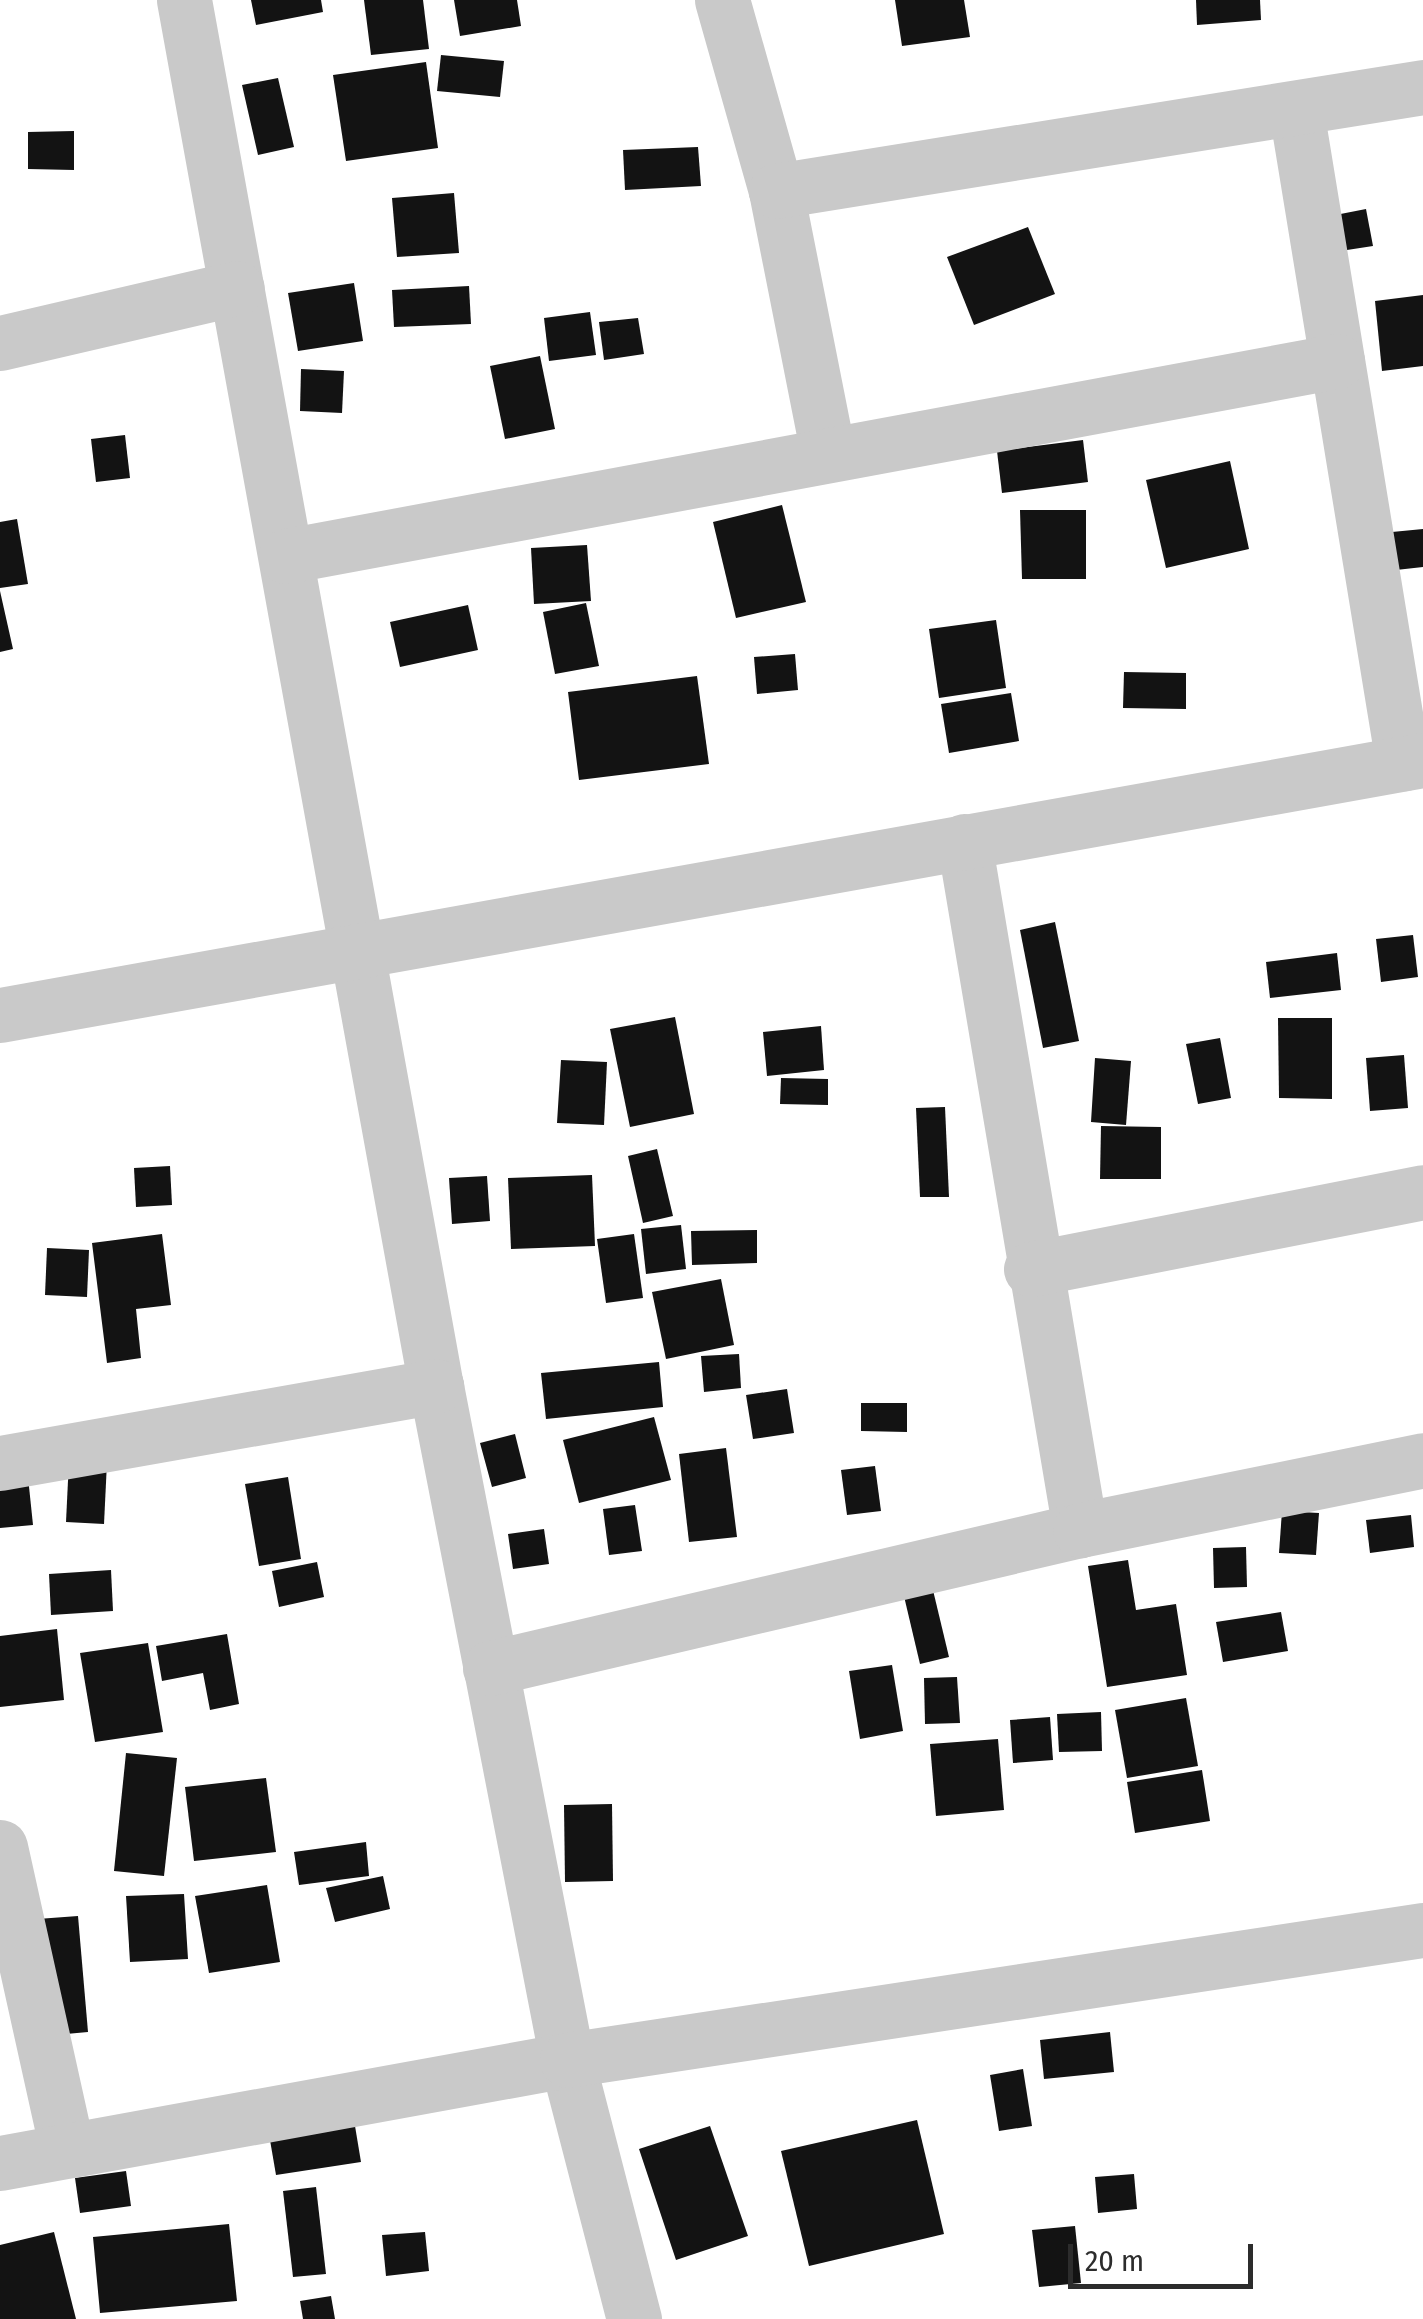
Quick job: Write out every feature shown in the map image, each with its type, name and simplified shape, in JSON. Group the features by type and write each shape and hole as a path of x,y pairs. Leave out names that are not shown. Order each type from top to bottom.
{"street":[{"path":"184,0 490,1668 568,2060 634,2319"},
{"path":"722,0 776,191 828,454"},
{"path":"776,191 1296,110 1423,86"},
{"path":"0,1015 356,948 1413,762 1337,360 1296,110"},
{"path":"0,343 237,288"},
{"path":"286,556 1337,360"},
{"path":"964,840 1031,1269 1080,1530"},
{"path":"1031,1269 1423,1192"},
{"path":"0,1463 436,1386"},
{"path":"490,1668 1080,1530 1423,1460"},
{"path":"0,1847 67,2149"},
{"path":"0,2163 568,2060 1423,1930"}],"building":[{"path":"251,0 321,0 323,12 256,25"},
{"path":"364,0 423,0 429,49 371,55"},
{"path":"454,0 517,0 521,26 460,36"},
{"path":"895,0 964,0 970,37 902,46"},
{"path":"1196,0 1260,0 1261,20 1197,25"},
{"path":"441,55 504,61 500,97 437,91"},
{"path":"426,62 438,148 346,161 333,75"},
{"path":"278,78 294,147 258,155 242,85"},
{"path":"74,131 74,170 28,169 28,132"},
{"path":"698,147 701,186 625,190 623,150"},
{"path":"454,193 459,253 397,257 392,198"},
{"path":"1366,209 1373,246 1321,254 1315,219"},
{"path":"1028,227 1055,294 974,325 947,257"},
{"path":"354,283 363,341 298,351 288,293"},
{"path":"469,286 471,324 394,327 392,290"},
{"path":"1423,295 1423,366 1382,371 1375,301"},
{"path":"590,312 596,355 549,361 544,318"},
{"path":"638,318 644,354 604,360 599,322"},
{"path":"540,356 555,429 505,439 490,366"},
{"path":"301,369 344,371 342,413 300,411"},
{"path":"125,435 130,478 96,482 91,439"},
{"path":"1083,440 1088,482 1002,493 997,451"},
{"path":"1230,461 1249,549 1166,568 1146,480"},
{"path":"782,505 806,602 736,618 713,522"},
{"path":"1020,510 1086,510 1086,579 1022,579"},
{"path":"17,519 28,584 0,588 0,522"},
{"path":"1423,529 1423,567 1396,570 1392,532"},
{"path":"587,545 591,601 534,604 531,548"},
{"path":"0,591 13,649 0,652"},
{"path":"586,603 599,666 555,674 543,612"},
{"path":"468,605 478,650 400,667 390,622"},
{"path":"996,620 1006,688 939,698 929,629"},
{"path":"795,654 798,690 757,694 754,657"},
{"path":"1124,672 1186,673 1186,709 1123,708"},
{"path":"697,676 709,764 579,780 568,692"},
{"path":"1011,693 1019,741 949,753 941,704"},
{"path":"1055,922 1079,1041 1043,1048 1020,930"},
{"path":"1413,935 1418,977 1381,982 1376,939"},
{"path":"1337,953 1341,990 1270,998 1266,962"},
{"path":"675,1017 694,1114 630,1127 610,1029"},
{"path":"1278,1018 1332,1018 1332,1099 1279,1098"},
{"path":"821,1026 824,1070 767,1076 763,1032"},
{"path":"1220,1038 1231,1098 1198,1104 1186,1044"},
{"path":"1404,1055 1408,1108 1370,1111 1366,1058"},
{"path":"1095,1058 1131,1061 1126,1125 1091,1122"},
{"path":"561,1060 607,1062 604,1125 557,1123"},
{"path":"781,1078 828,1079 828,1105 780,1104"},
{"path":"945,1107 949,1197 920,1197 916,1108"},
{"path":"1101,1126 1161,1127 1161,1179 1100,1179"},
{"path":"657,1149 673,1216 643,1223 628,1156"},
{"path":"170,1166 172,1205 136,1207 134,1168"},
{"path":"592,1175 595,1246 511,1249 508,1178"},
{"path":"487,1176 490,1221 452,1224 449,1178"},
{"path":"681,1225 686,1269 646,1274 641,1229"},
{"path":"757,1230 757,1263 692,1265 691,1231"},
{"path":"162,1234 171,1305 136,1309 141,1358 107,1363 92,1243"},
{"path":"634,1234 643,1298 606,1303 597,1239"},
{"path":"47,1248 89,1250 87,1297 45,1295"},
{"path":"721,1279 734,1345 666,1359 652,1292"},
{"path":"739,1354 741,1388 704,1392 701,1356"},
{"path":"659,1362 663,1407 546,1419 541,1373"},
{"path":"787,1389 794,1433 753,1439 746,1395"},
{"path":"861,1403 907,1403 907,1432 861,1431"},
{"path":"654,1417 671,1480 579,1503 563,1440"},
{"path":"515,1434 526,1478 492,1487 480,1443"},
{"path":"726,1448 737,1537 689,1542 679,1454"},
{"path":"69,1460 107,1462 104,1524 66,1522"},
{"path":"875,1466 881,1511 847,1515 841,1470"},
{"path":"28,1477 33,1525 0,1528 0,1480"},
{"path":"288,1477 301,1559 259,1566 245,1484"},
{"path":"635,1505 642,1551 609,1555 603,1509"},
{"path":"1282,1511 1319,1513 1316,1555 1279,1553"},
{"path":"1411,1515 1414,1547 1370,1553 1366,1520"},
{"path":"544,1529 549,1564 513,1569 508,1534"},
{"path":"1246,1547 1247,1587 1214,1588 1213,1548"},
{"path":"1128,1560 1136,1610 1176,1604 1187,1675 1107,1687 1088,1566"},
{"path":"317,1562 324,1597 279,1607 272,1571"},
{"path":"111,1570 113,1611 51,1615 49,1574"},
{"path":"932,1586 949,1657 920,1664 903,1592"},
{"path":"1281,1612 1288,1651 1223,1662 1216,1622"},
{"path":"57,1629 64,1700 0,1707 0,1636"},
{"path":"227,1634 239,1704 210,1710 203,1673 162,1681 156,1646"},
{"path":"148,1643 163,1732 95,1742 80,1653"},
{"path":"892,1665 903,1731 860,1739 849,1671"},
{"path":"957,1677 960,1723 925,1724 924,1678"},
{"path":"1186,1698 1198,1766 1127,1778 1115,1710"},
{"path":"1101,1712 1102,1751 1059,1752 1057,1714"},
{"path":"1050,1717 1053,1760 1013,1763 1010,1720"},
{"path":"998,1739 1004,1810 936,1816 930,1744"},
{"path":"126,1753 177,1758 164,1876 114,1871"},
{"path":"1202,1770 1210,1821 1135,1833 1127,1782"},
{"path":"266,1778 276,1852 194,1861 185,1787"},
{"path":"612,1804 613,1881 565,1882 564,1805"},
{"path":"366,1842 369,1876 299,1885 294,1852"},
{"path":"383,1876 390,1909 335,1922 326,1888"},
{"path":"267,1885 280,1962 209,1973 195,1896"},
{"path":"184,1894 188,1959 130,1962 126,1896"},
{"path":"78,1916 88,2032 33,2037 24,1920"},
{"path":"1110,2032 1114,2072 1044,2079 1040,2040"},
{"path":"1023,2069 1032,2126 999,2131 990,2075"},
{"path":"917,2120 944,2234 809,2266 781,2151"},
{"path":"355,2126 361,2162 276,2175 270,2140"},
{"path":"710,2126 748,2236 676,2260 639,2149"},
{"path":"126,2171 131,2206 80,2213 75,2178"},
{"path":"1134,2174 1137,2209 1098,2213 1095,2177"},
{"path":"316,2187 326,2274 293,2277 283,2191"},
{"path":"229,2224 237,2301 100,2313 93,2237"},
{"path":"1075,2226 1081,2283 1039,2287 1032,2230"},
{"path":"54,2232 76,2319 0,2319 0,2245"},
{"path":"425,2232 429,2271 386,2276 382,2235"},
{"path":"331,2296 335,2319 303,2319 300,2301"}]}
